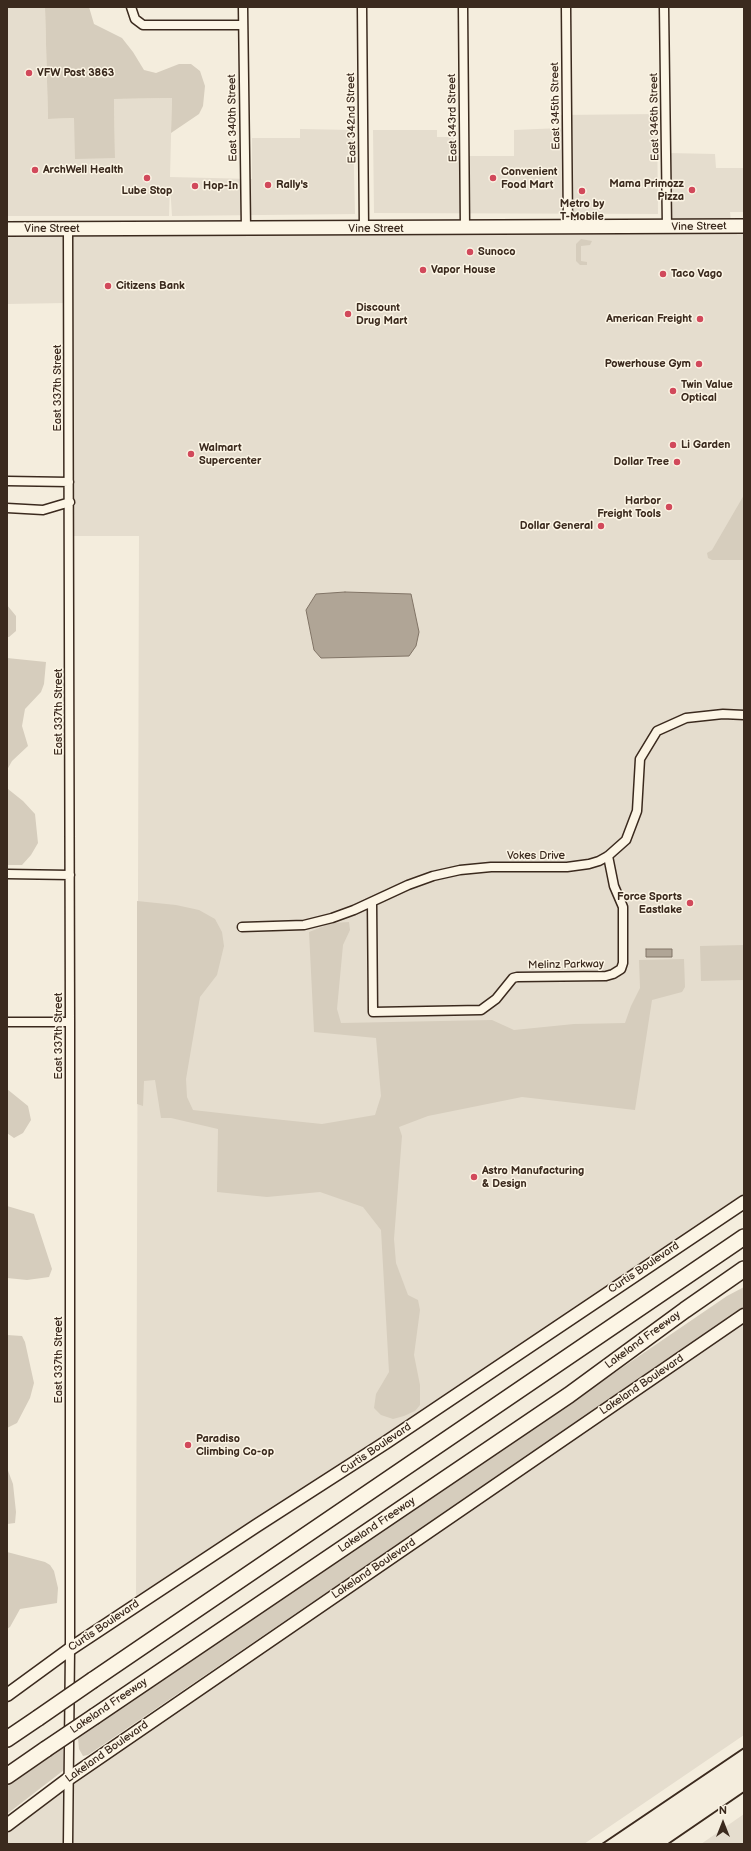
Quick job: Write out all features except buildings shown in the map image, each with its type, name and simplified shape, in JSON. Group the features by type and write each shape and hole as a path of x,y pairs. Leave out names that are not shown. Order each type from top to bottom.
{"highway":[{"path":"7,1740 744,1237"},
{"name":"Lakeland Freeway","path":"7,1776 46,1748 569,1395 685,1310 744,1269"},
{"path":"685,1310 722,1294 744,1281"}],"main road":[{"name":"Vine Street","path":"7,229 364,229 744,226"}],"street":[{"path":"131,7 135,19 143,25 243,26"},
{"name":"East 340th Street","path":"243,7 246,229"},
{"name":"East 342nd Street","path":"362,7 364,229"},
{"name":"East 343rd Street","path":"463,7 465,228"},
{"name":"East 345th Street","path":"566,7 568,228"},
{"name":"East 346th Street","path":"664,7 667,227"},
{"name":"East 337th Street","path":"68,229 70,502 70,1649 68,1844"},
{"path":"7,481 69,482"},
{"path":"7,508 43,510 70,502"},
{"name":"Vokes Drive","path":"242,927 304,925 341,915 408,885 434,876 460,870 491,867 567,867 589,864 608,856 626,840 637,810 640,759 657,731 686,718 723,714 744,715"},
{"name":"Melinz Parkway","path":"372,902 373,1012 481,1010 496,999 513,978 610,976 621,969 623,963 623,907 614,886 608,856"},
{"path":"7,874 70,875"},
{"path":"7,1022 70,1022"},
{"name":"Curtis Boulevard","path":"7,1695 70,1649 385,1443 744,1202"},
{"name":"Lakeland Boulevard","path":"7,1825 68,1779 744,1315"}],"shaded area":[{"path":"7,7 45,7 48,119 74,118 115,158 114,99 172,98 170,177 252,179 252,138 300,138 300,129 353,130 355,214 172,216 170,185 169,216 7,216"},
{"path":"45,7 89,7 94,24 122,38 144,70 156,73 179,64 191,64 200,71 205,86 203,106 199,114 171,133 172,98 114,99 115,158 75,159 74,118 48,119"},
{"path":"657,114 658,214 374,213 373,130 437,130 437,137 454,137 454,156 514,156 514,130 561,128 561,115"},
{"path":"668,153 715,154 716,168 744,168 744,212 730,212 731,222 669,225"},
{"path":"744,229 744,1209 406,1438 140,1611 136,1594 139,536 71,536 70,231"},
{"path":"7,231 66,231 66,303 7,304"},
{"path":"581,239 592,241 590,245 581,246 581,261 587,262 587,265 580,265 576,261 576,244"},
{"path":"744,495 744,560 712,560 708,558 707,553 712,550"},
{"path":"345,592 411,594 419,632 416,646 409,656 321,658 314,650 306,610 316,594"},
{"path":"7,605 16,616 16,631 9,637 7,637"},
{"path":"7,658 46,662 44,684 41,692 25,709 22,726 28,746 12,761 7,770"},
{"path":"7,786 8,789 23,801 35,814 38,843 31,855 22,865 7,865"},
{"path":"137,901 176,905 199,910 215,919 222,932 224,946 217,975 200,997 186,1079 187,1097 193,1110 264,1118 322,1124 375,1115 381,1096 376,1038 314,1032 309,932 332,923 349,922 350,930 343,945 337,1009 341,1023 492,1020 514,1030 574,1024 625,1023 640,988 639,960 684,959 685,987 682,992 652,1000 635,1110 522,1097 428,1116 399,1127 402,1136 394,1239 396,1263 408,1295 418,1300 420,1310 414,1355 420,1385 420,1405 415,1411 393,1419 381,1415 374,1408 376,1394 389,1372 381,1230 363,1207 320,1192 267,1197 217,1192 218,1129 171,1118 161,1118 155,1080 144,1081 143,1106 137,1104"},
{"path":"744,945 744,980 701,981 700,946"},
{"path":"646,949 672,949 672,957 646,957"},
{"path":"7,1089 28,1106 31,1120 23,1133 14,1138 7,1133"},
{"path":"7,1206 34,1214 52,1269 49,1277 27,1280 7,1278"},
{"path":"744,1287 744,1308 88,1755 83,1756 79,1749 78,1738 83,1730 534,1423 604,1380 727,1296"},
{"path":"744,1321 744,1735 584,1844 7,1844 7,1834 136,1738"},
{"path":"7,1335 22,1336 25,1342 34,1383 30,1398 17,1423 7,1428"},
{"path":"7,1468 13,1484 16,1512 15,1523 7,1524"},
{"path":"7,1552 45,1562 50,1565 54,1571 58,1588 57,1603 20,1609 10,1627 7,1629"},
{"path":"63,1742 64,1770 7,1814 7,1782"},
{"path":"744,1814 744,1844 701,1844"}],"railway":[{"path":"602,1844 744,1748"},
{"path":"668,1844 744,1792"}],"place":[{"name":"VFW Post 3863","path":"29,73"},
{"name":"ArchWell Health","path":"35,170"},
{"name":"Lube Stop","path":"147,178"},
{"name":"Convenient Food Mart","path":"493,178"},
{"name":"Rally's","path":"268,185"},
{"name":"Hop-In","path":"195,186"},
{"name":"Mama Primozz Pizza","path":"692,190"},
{"name":"Metro by T-Mobile","path":"582,191"},
{"name":"Sunoco","path":"470,252"},
{"name":"Vapor House","path":"423,270"},
{"name":"Taco Vago","path":"663,274"},
{"name":"Citizens Bank","path":"108,286"},
{"name":"Discount Drug Mart","path":"348,314"},
{"name":"American Freight","path":"700,319"},
{"name":"Powerhouse Gym","path":"699,364"},
{"name":"Twin Value Optical","path":"673,391"},
{"name":"Li Garden","path":"673,445"},
{"name":"Walmart Supercenter","path":"191,454"},
{"name":"Dollar Tree","path":"677,462"},
{"name":"Harbor Freight Tools","path":"669,507"},
{"name":"Dollar General","path":"601,526"},
{"name":"Force Sports Eastlake","path":"690,903"},
{"name":"Astro Manufacturing & Design","path":"474,1177"},
{"name":"Paradiso Climbing Co-op","path":"188,1445"}]}
